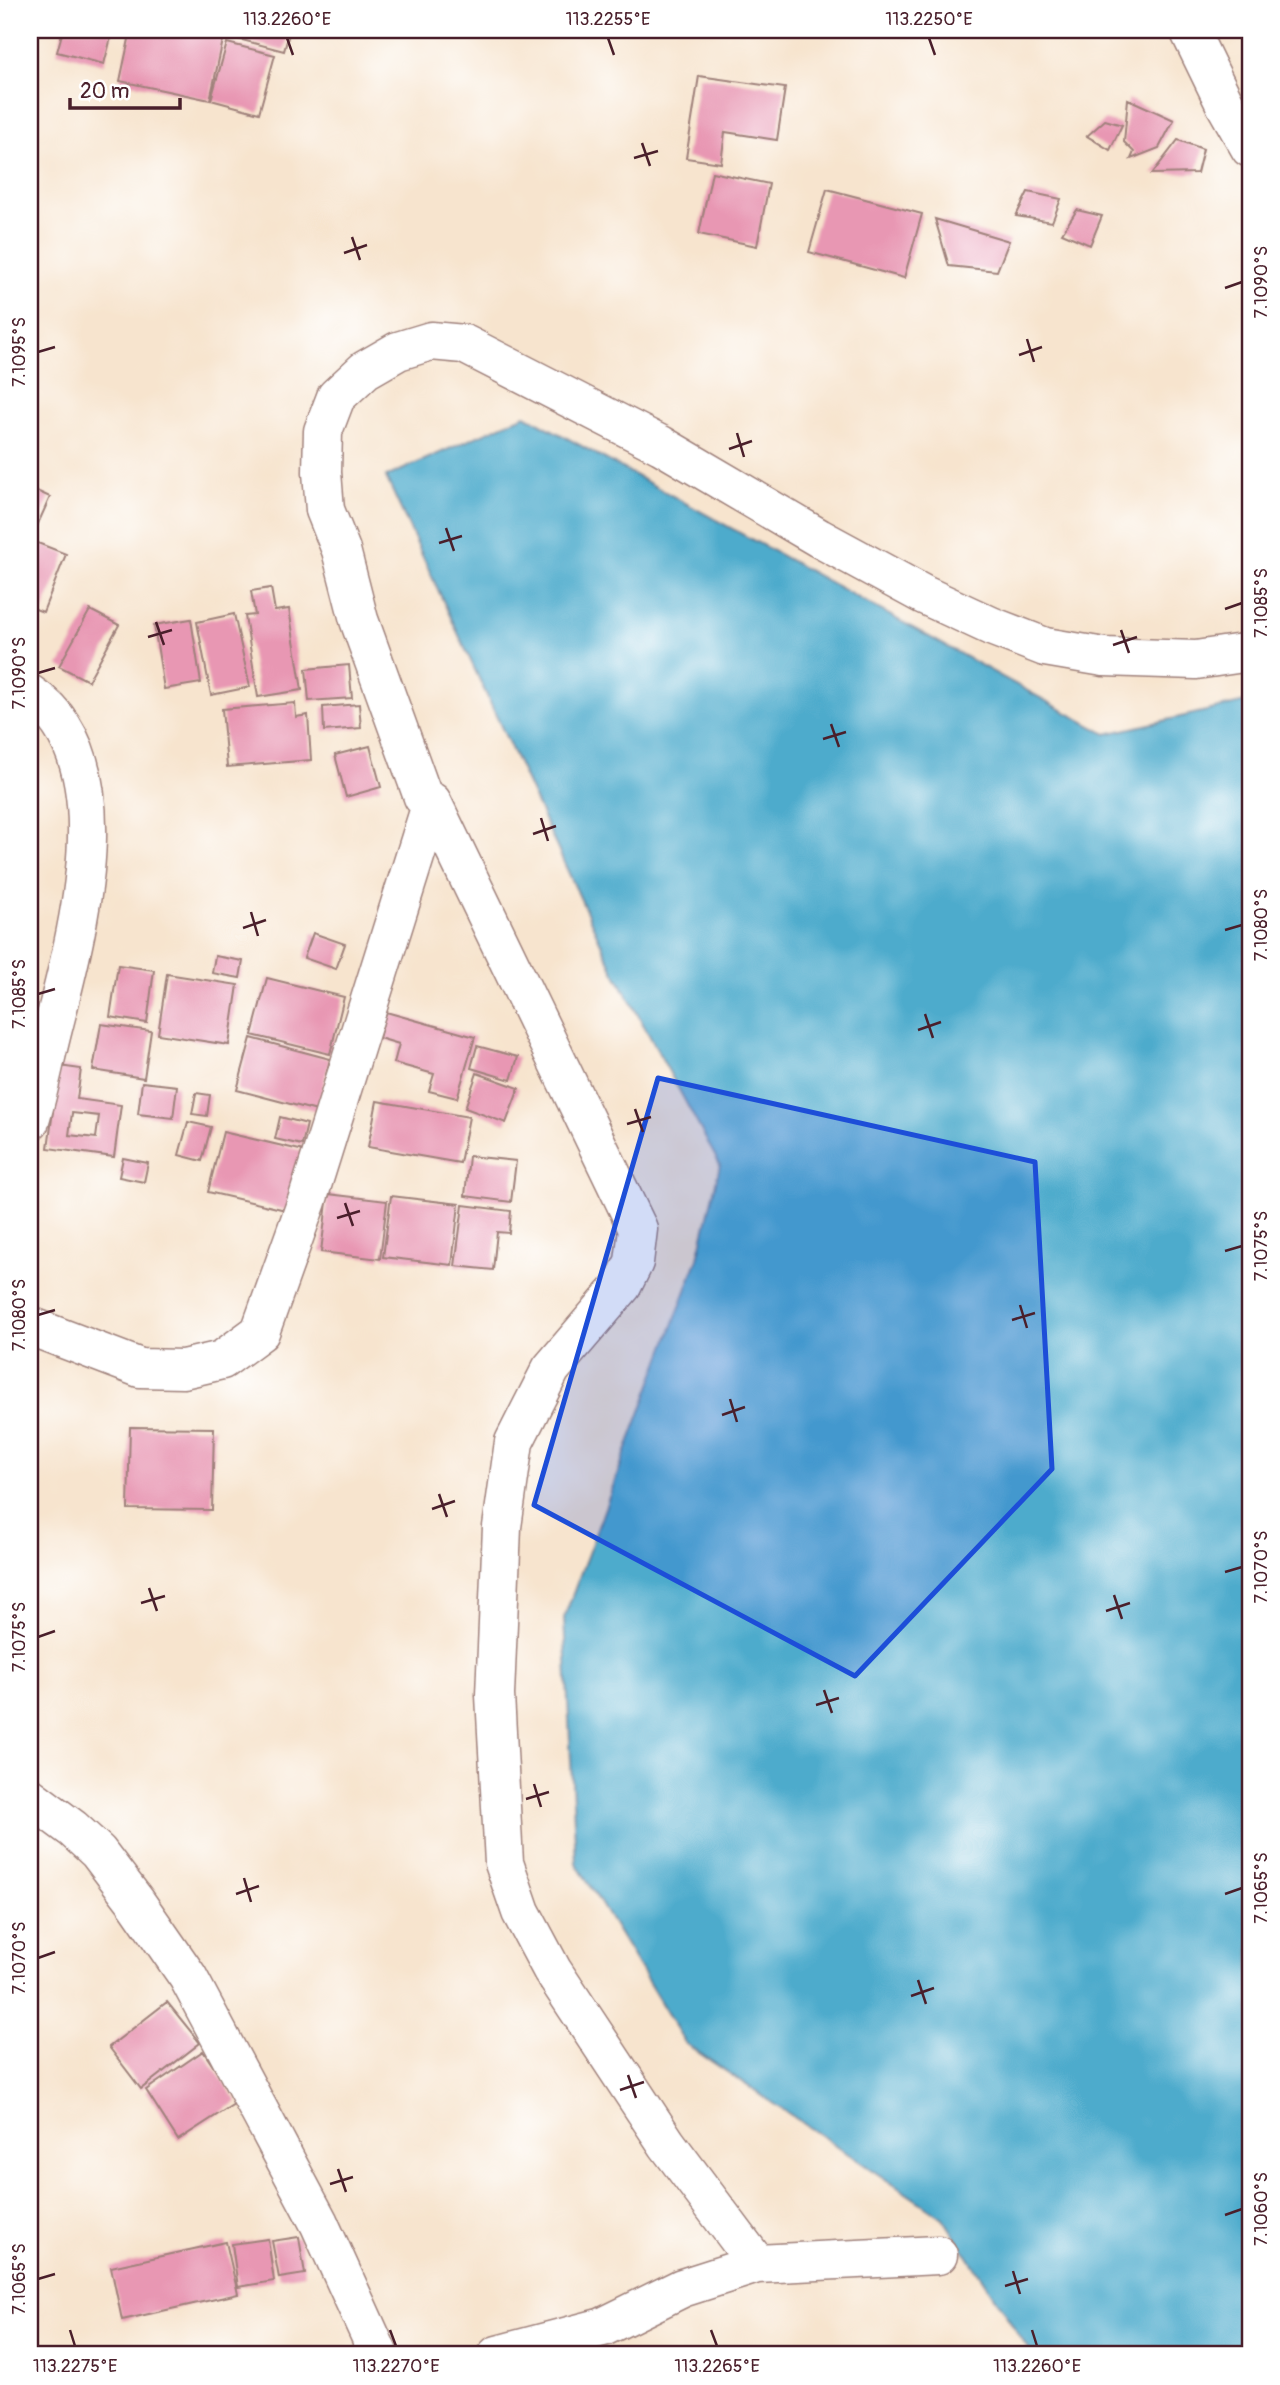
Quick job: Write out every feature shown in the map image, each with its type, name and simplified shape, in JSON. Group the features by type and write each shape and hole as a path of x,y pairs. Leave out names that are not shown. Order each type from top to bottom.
{"street":[{"path":"1189,30 1250,148"},
{"path":"757,2264 667,2144 552,1970 522,1912 504,1863 495,1695 502,1527 514,1442 551,1369 622,1286 634,1262 638,1229 432,802 423,797 359,620 341,550 325,510 323,431 336,397 365,370 398,351 431,341 464,344 661,445 819,538 924,595 990,626 1045,647 1104,657 1196,660 1250,652"},
{"path":"30,694 42,702 63,726 75,752 85,785 88,824 82,890 71,959 30,1121"},
{"path":"30,1326 140,1368 183,1369 222,1360 260,1332 307,1201 432,802"},
{"path":"30,1797 73,1829 98,1852 188,1977 318,2223 379,2355"},
{"path":"496,2355 603,2327 682,2288 757,2264 938,2255"}],"highlighted area":[{"path":"658,1078 1035,1162 1052,1469 855,1676 534,1505"}],"water":[{"path":"525,415 1106,734 1250,701 1250,2355 1032,2355 943,2218 686,2044 576,1863 564,1618 698,1258 720,1165 613,969 386,477"}],"building":[{"path":"63,30 113,30 104,64 57,52"},
{"path":"131,30 225,31 210,100 120,81"},
{"path":"229,30 290,30 284,51 227,36"},
{"path":"227,43 275,55 259,113 211,100"},
{"path":"699,76 785,88 777,140 725,132 721,163 686,158"},
{"path":"1128,99 1174,120 1159,148 1131,159 1134,152 1124,142"},
{"path":"1105,120 1122,125 1110,150 1087,136"},
{"path":"1178,140 1203,149 1197,173 1152,174"},
{"path":"712,172 769,184 757,246 699,234"},
{"path":"827,189 922,214 904,278 809,252"},
{"path":"1028,192 1061,199 1052,222 1016,216"},
{"path":"1077,210 1102,216 1090,245 1062,233"},
{"path":"935,219 1009,241 997,271 949,266"},
{"path":"30,488 50,497 37,526 30,523"},
{"path":"30,540 66,554 43,612 30,607"},
{"path":"271,588 275,611 289,609 302,690 258,697 245,616 255,615 251,591"},
{"path":"90,610 119,625 88,681 59,666"},
{"path":"234,614 250,687 211,695 197,622"},
{"path":"191,619 201,683 164,689 154,625"},
{"path":"349,665 352,698 309,701 306,669"},
{"path":"295,703 296,717 308,715 311,760 227,767 222,709"},
{"path":"359,704 361,728 324,731 323,707"},
{"path":"370,746 381,787 346,797 335,755"},
{"path":"313,933 345,944 336,969 304,958"},
{"path":"215,956 243,961 240,978 212,973"},
{"path":"118,965 154,970 147,1023 110,1017"},
{"path":"167,974 238,985 229,1045 158,1034"},
{"path":"267,978 344,997 330,1054 252,1035"},
{"path":"386,1012 475,1037 457,1098 429,1091 434,1074 394,1063 399,1044 379,1038"},
{"path":"101,1024 151,1031 144,1078 93,1070"},
{"path":"251,1038 330,1059 317,1111 237,1090"},
{"path":"477,1046 518,1057 511,1080 471,1068"},
{"path":"59,1066 81,1069 77,1099 121,1105 114,1157 48,1148","holes":["72,1113 99,1116 96,1138 69,1135"]},
{"path":"477,1073 519,1088 506,1123 465,1108"},
{"path":"142,1082 177,1086 173,1118 138,1114"},
{"path":"196,1093 210,1095 207,1116 192,1114"},
{"path":"377,1101 469,1117 460,1163 368,1147"},
{"path":"280,1117 307,1124 302,1145 275,1139"},
{"path":"188,1122 211,1127 202,1161 179,1155"},
{"path":"223,1132 304,1151 290,1211 208,1192"},
{"path":"469,1156 516,1161 511,1202 465,1196"},
{"path":"123,1158 148,1163 144,1182 119,1177"},
{"path":"328,1194 387,1201 380,1259 321,1252"},
{"path":"391,1196 459,1204 452,1265 383,1257"},
{"path":"463,1205 511,1211 509,1233 497,1232 493,1270 455,1266"},
{"path":"130,1427 214,1428 212,1510 128,1509"},
{"path":"167,2002 200,2043 141,2089 109,2047"},
{"path":"203,2051 237,2102 178,2140 146,2090"},
{"path":"299,2237 305,2274 279,2278 272,2241"},
{"path":"268,2239 274,2281 238,2287 232,2244"},
{"path":"226,2242 238,2294 122,2320 111,2267"}]}
